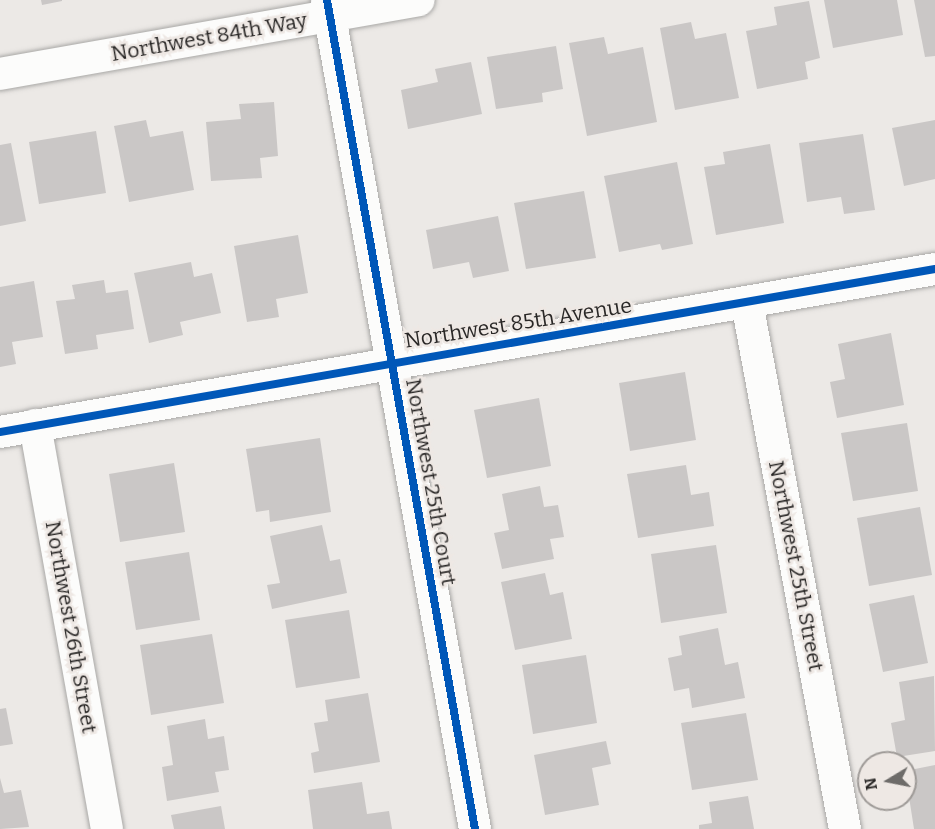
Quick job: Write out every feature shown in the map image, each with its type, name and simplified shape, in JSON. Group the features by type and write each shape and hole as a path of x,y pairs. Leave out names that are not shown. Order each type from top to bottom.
{"street":[{"name":"Northwest 84th Way","path":"0,74 329,8 418,0"},
{"name":"Northwest 25th Court","path":"329,8 475,829"},
{"name":"Northwest 85th Avenue","path":"0,432 391,362 935,270"},
{"name":"Northwest 25th Street","path":"747,303 845,829"},
{"name":"Northwest 26th Street","path":"35,425 107,829"}],"building":[{"path":"41,0 62,0 62,1 42,5"},
{"path":"824,0 897,0 903,35 833,48"},
{"path":"914,0 935,0 935,56 925,57"},
{"path":"809,1 820,58 805,62 808,79 757,89 746,31 777,25 774,7"},
{"path":"691,22 695,39 726,33 739,98 675,110 660,28"},
{"path":"604,37 608,54 643,47 657,122 587,136 569,43"},
{"path":"556,46 563,89 542,93 543,102 496,109 487,57"},
{"path":"471,62 482,114 408,129 401,90 438,82 435,69"},
{"path":"274,102 278,156 260,158 262,178 211,181 206,122 241,119 239,104"},
{"path":"146,120 150,137 183,131 194,190 129,202 114,126"},
{"path":"935,120 935,179 904,186 892,128"},
{"path":"96,131 106,193 39,204 29,142"},
{"path":"863,134 875,210 844,214 841,197 807,202 799,143"},
{"path":"11,143 26,221 0,226 0,145"},
{"path":"770,144 784,223 716,235 704,167 725,164 723,152"},
{"path":"677,162 693,244 662,250 660,244 619,252 604,176"},
{"path":"584,191 596,258 526,269 514,203"},
{"path":"498,216 509,271 473,278 469,262 433,269 426,230"},
{"path":"298,235 308,293 276,299 279,317 247,322 234,246"},
{"path":"191,262 194,277 212,273 221,313 180,322 183,335 149,343 134,273"},
{"path":"104,280 106,293 128,290 134,329 96,335 98,349 65,354 56,301 75,299 72,285"},
{"path":"34,281 43,337 12,342 16,364 0,367 0,287"},
{"path":"891,333 904,405 837,418 830,382 845,379 838,344"},
{"path":"685,372 696,440 630,451 619,383"},
{"path":"539,398 551,466 487,478 474,410"},
{"path":"907,423 918,491 853,501 841,433"},
{"path":"320,438 331,512 270,522 269,510 256,512 246,449"},
{"path":"174,463 185,532 120,542 109,474"},
{"path":"686,465 691,495 709,492 714,526 638,538 627,474"},
{"path":"540,486 544,507 558,505 564,537 550,539 554,559 502,569 494,533 509,530 502,494"},
{"path":"920,507 932,575 869,586 857,518"},
{"path":"322,525 330,561 340,559 347,593 272,609 267,585 280,583 270,536"},
{"path":"716,545 727,613 661,623 651,554"},
{"path":"189,552 200,620 136,630 125,562"},
{"path":"545,573 550,595 563,592 572,639 515,650 501,582"},
{"path":"914,595 928,663 883,672 869,604"},
{"path":"349,610 360,678 296,688 285,620"},
{"path":"718,628 725,665 738,662 745,698 692,708 689,688 674,691 668,658 682,655 679,636"},
{"path":"212,634 224,703 151,715 140,645"},
{"path":"586,655 597,723 533,734 522,665"},
{"path":"934,676 935,751 917,754 917,751 896,751 891,723 905,720 899,682"},
{"path":"368,693 380,762 314,773 311,753 319,751 314,723 328,721 325,700"},
{"path":"6,708 13,744 0,746 0,709"},
{"path":"746,713 758,780 692,790 681,723"},
{"path":"205,719 208,739 224,736 229,770 215,772 219,792 167,801 162,767 173,765 167,726"},
{"path":"606,741 611,764 592,768 599,805 545,815 534,755"},
{"path":"935,765 935,829 914,829 911,811 917,811 917,769"},
{"path":"0,778 4,793 21,790 29,827 0,829"},
{"path":"362,782 367,814 389,811 392,829 313,829 308,790"},
{"path":"748,796 754,829 699,829 699,825 712,823 709,802"},
{"path":"221,806 225,829 174,829 171,815"}],"cycle path":[{"path":"327,0 475,829"},
{"path":"0,432 935,269"}]}
